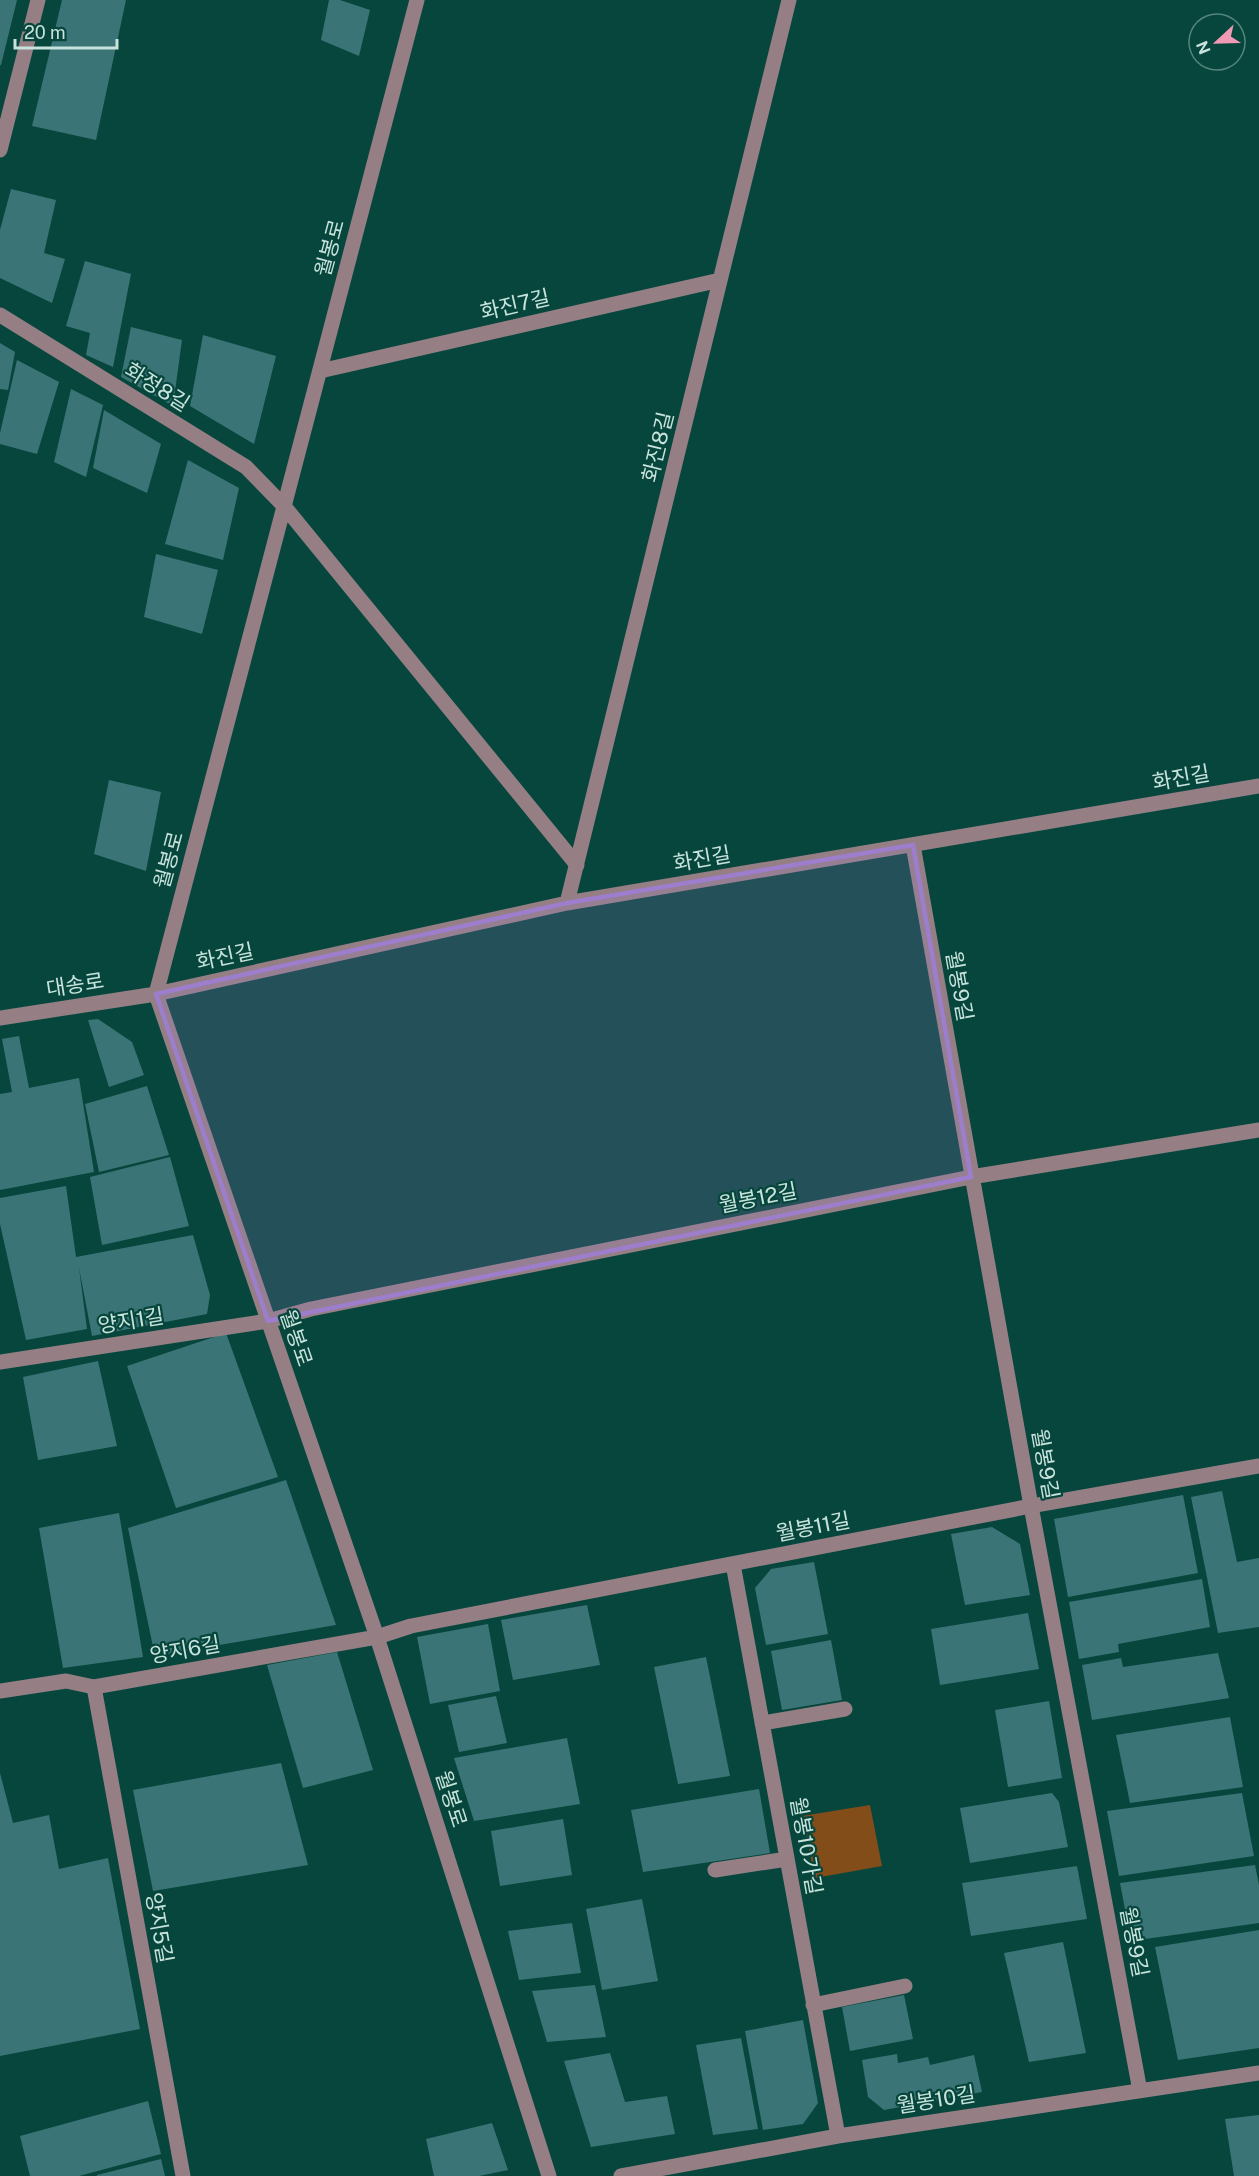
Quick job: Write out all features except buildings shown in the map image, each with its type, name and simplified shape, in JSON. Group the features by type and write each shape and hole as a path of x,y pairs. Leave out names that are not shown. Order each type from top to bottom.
{"street":[{"path":"0,150 38,0"},
{"name":"월봉로","path":"417,0 156,994 377,1637 549,2176"},
{"name":"화진8길","path":"567,903 789,0"},
{"name":"화진7길","path":"320,371 720,280"},
{"name":"화정8길","path":"0,315 246,467 284,506"},
{"path":"284,506 577,865"},
{"name":"화진길","path":"156,994 567,903 1259,786"},
{"name":"월봉9길","path":"913,844 971,1177 1140,2091"},
{"name":"대송로","path":"0,1018 156,994"},
{"name":"월봉12길","path":"268,1321 323,1306 971,1177 1259,1130"},
{"name":"양지1길","path":"0,1362 268,1321"},
{"name":"월봉11길","path":"377,1637 411,1626 1031,1506 1259,1466"},
{"name":"월봉10가길","path":"733,1564 838,2136"},
{"name":"양지6길","path":"0,1691 66,1681 94,1687 377,1637"},
{"name":"양지5길","path":"94,1687 183,2176"},
{"path":"762,1723 845,1709"},
{"path":"715,1870 787,1859"},
{"path":"813,2005 905,1986"},
{"name":"월봉10길","path":"621,2176 838,2136 1259,2073"}],"highlighted area":[{"path":"913,845 971,1177 268,1321 156,994 567,903"}],"shaded area":[{"path":"870,1805 882,1866 815,1878 802,1816"}]}
